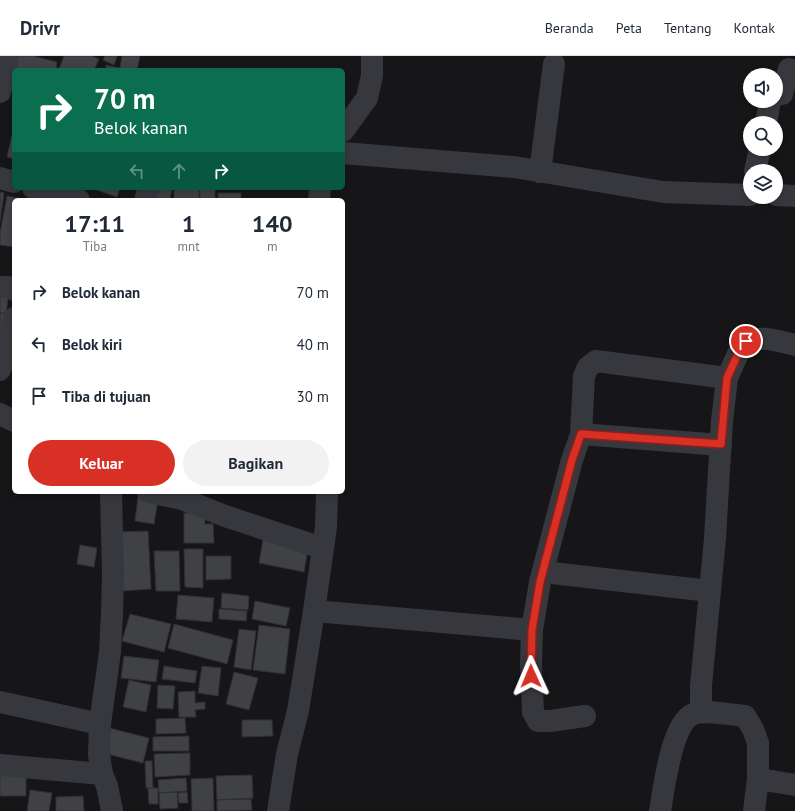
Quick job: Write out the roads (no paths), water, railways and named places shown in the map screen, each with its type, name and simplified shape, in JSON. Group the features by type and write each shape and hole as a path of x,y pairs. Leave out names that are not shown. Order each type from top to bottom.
{"street":[{"path":"0,92 8,56"},
{"path":"345,128 367,98 372,76 372,56"},
{"path":"540,172 554,64"},
{"path":"783,90 789,69"},
{"path":"345,153 514,167 663,192 743,195"},
{"path":"0,178 12,181"},
{"path":"41,190 71,198"},
{"path":"783,195 795,196"},
{"path":"0,287 8,287 12,289"},
{"path":"0,370 12,326"},
{"path":"701,712 701,686 727,378 742,345 746,341 760,338 795,345"},
{"path":"585,716 550,721 538,721 533,712 531,664 532,630 540,582 572,460 581,434 584,376 588,367 596,361 727,378"},
{"path":"0,414 12,420"},
{"path":"581,434 721,444"},
{"path":"111,494 113,573 112,613 110,652 100,724 99,755 102,774 107,786 112,811"},
{"path":"158,494 182,499 224,516 322,548"},
{"path":"278,811 287,754 298,711 314,611 326,527 327,494"},
{"path":"543,572 710,591"},
{"path":"314,611 532,630"},
{"path":"0,702 100,724"},
{"path":"660,811 665,778 677,732 692,714 701,712 745,716 753,729 758,743 758,779 754,811"},
{"path":"0,765 102,774"},
{"path":"758,779 795,784"}]}
